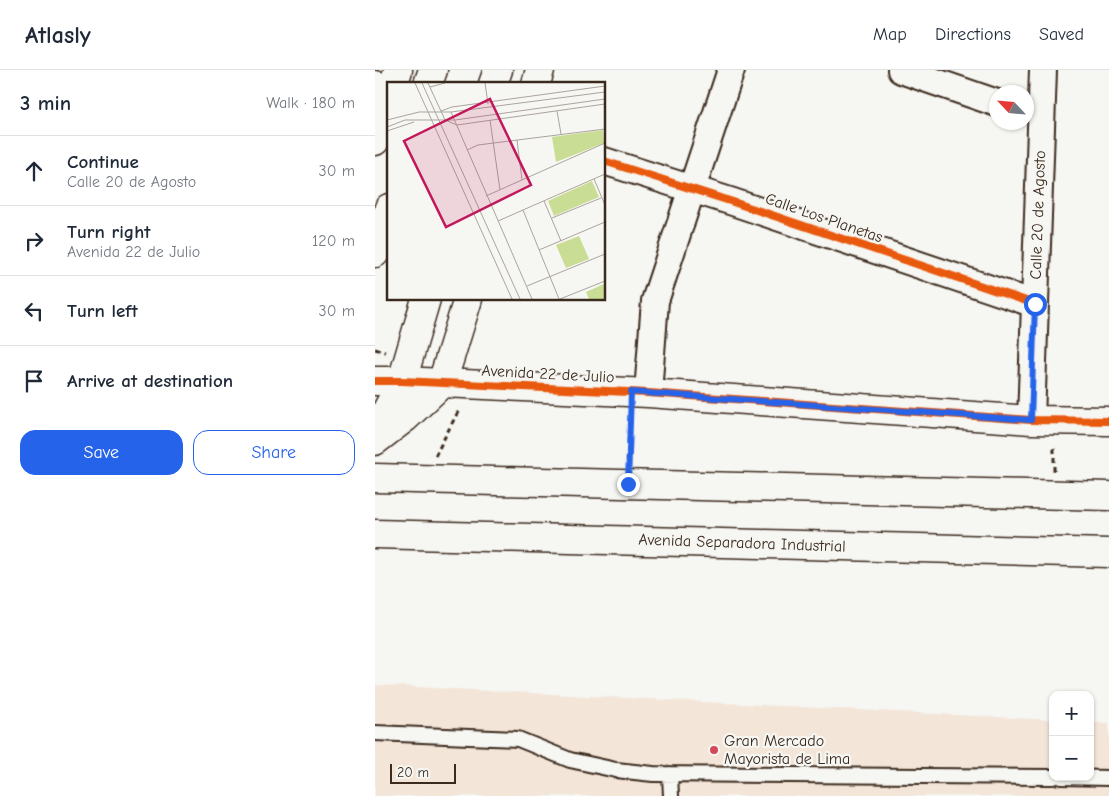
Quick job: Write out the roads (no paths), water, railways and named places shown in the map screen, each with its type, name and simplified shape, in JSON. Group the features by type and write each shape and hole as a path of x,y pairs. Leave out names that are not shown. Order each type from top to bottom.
{"main road":[{"path":"429,82 433,70"},
{"path":"494,82 498,70"},
{"path":"375,141 387,106"},
{"path":"375,252 387,214"},
{"path":"375,433 402,381 426,300"},
{"path":"375,441 405,418 442,383 468,300"},
{"name":"Avenida 22 de Julio","path":"375,381 640,392 1043,420 1109,421"},
{"path":"375,478 1109,496"},
{"name":"Avenida Separadora Industrial","path":"375,534 1109,553"}],"street":[{"path":"640,392 655,301 731,70"},
{"path":"901,70 989,100"},
{"name":"Calle 20 de Agosto","path":"1043,70 1034,116 1035,304 1043,420"},
{"name":"Calle Los Planetas","path":"605,161 742,205 1035,304"}],"lane":[{"path":"375,733 518,740 569,760 617,770 670,774 1049,777"},
{"path":"670,774 671,796"},
{"path":"1094,778 1109,778"}],"place":[{"name":"Gran Mercado Mayorista de Lima","path":"714,750"}]}
